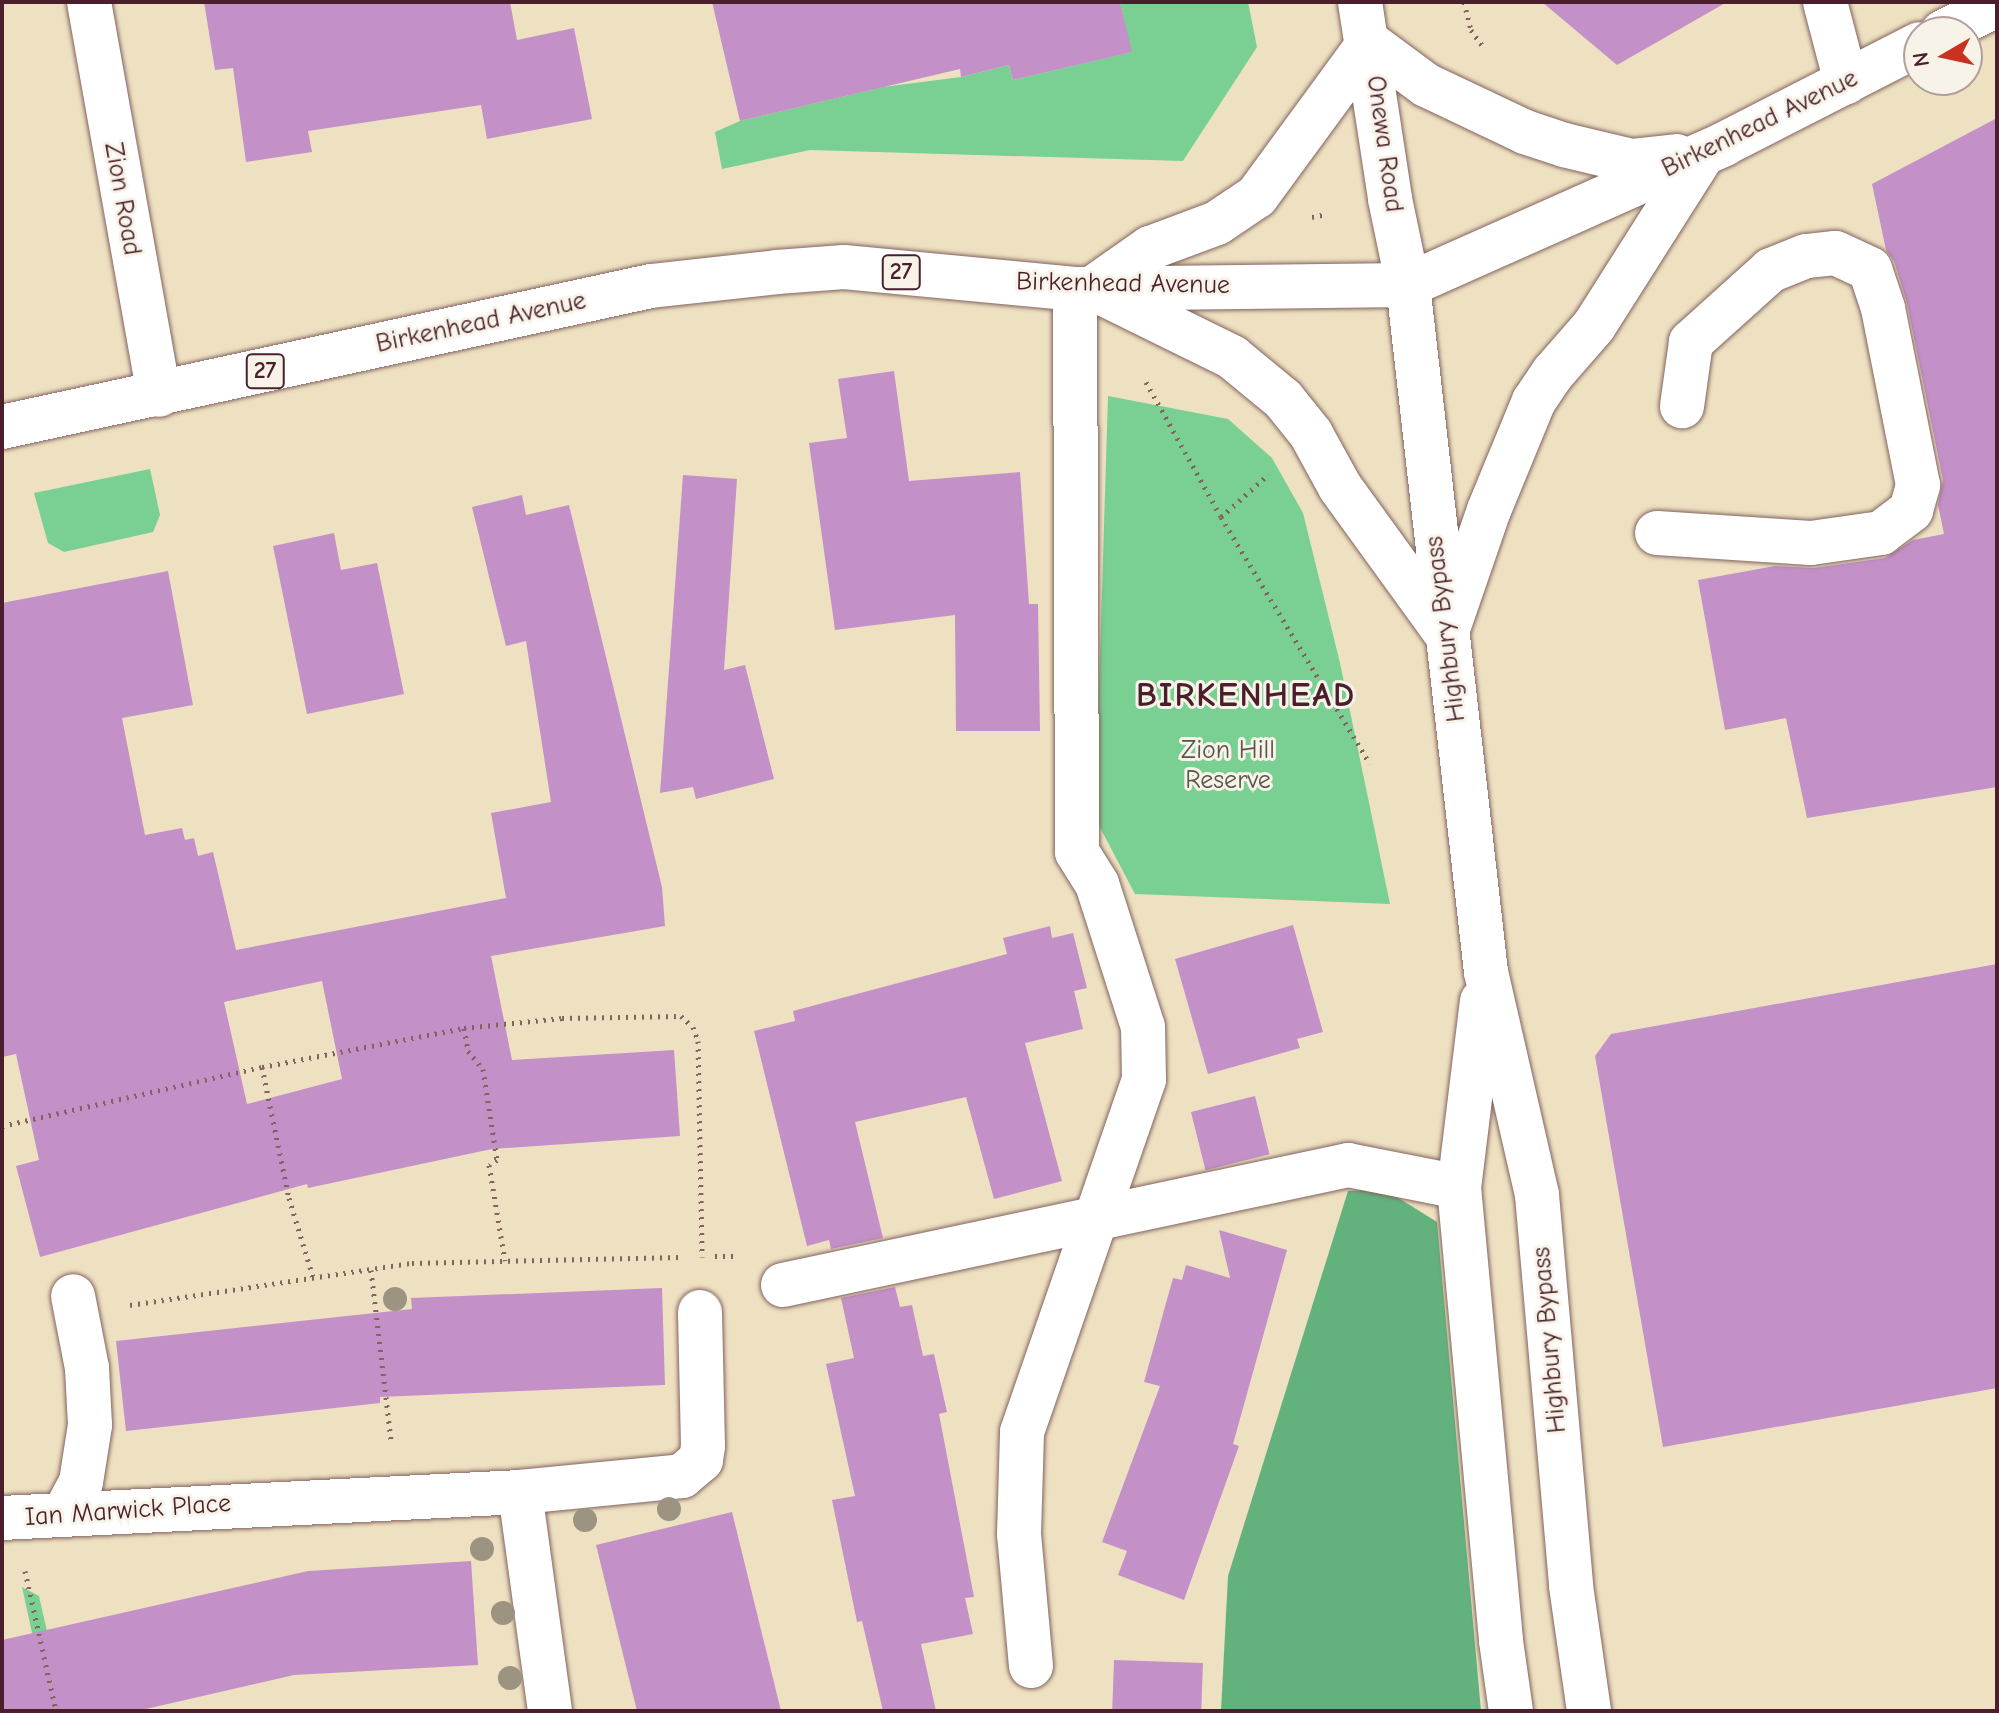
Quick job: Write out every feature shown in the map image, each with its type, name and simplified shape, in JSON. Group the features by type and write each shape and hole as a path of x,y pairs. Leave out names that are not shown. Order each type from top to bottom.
{"main road":[{"name":"Zion Road","path":"89,2 159,395"},
{"path":"1825,2 1846,82"},
{"name":"Birkenhead Avenue","path":"1969,16 1997,5"},
{"path":"1084,288 1150,248 1217,223 1257,196 1365,22 1426,85 1525,132 1631,161 1703,154"},
{"name":"Onewa Road","path":"1365,22 1390,199 1408,285"},
{"name":"Birkenhead Avenue","path":"2,427 542,309 680,282 844,267 1084,288 1408,285 1703,154 1846,82 1903,49"},
{"path":"1446,634 1489,510 1534,401 1553,373 1594,326 1703,154"},
{"path":"1657,533 1811,543 1881,533 1911,510 1918,485 1883,308 1870,269 1835,253 1806,256 1771,270 1691,342 1682,406"},
{"name":"Highbury Bypass","path":"1408,285 1486,972 1537,1195 1571,1586 1589,1711"},
{"path":"1084,288 1232,357 1283,399 1311,434 1340,487 1446,634"},
{"path":"1031,1666 1019,1534 1022,1432 1144,1079 1143,1027 1097,884 1077,852 1084,288"},
{"name":"Highbury Bypass","path":"1486,972 1459,1187 1501,1641 1511,1711"},
{"path":"783,1285 1348,1165 1459,1187"},
{"path":"64,1514 81,1482 90,1425 87,1368 73,1296"},
{"name":"Ian Marwick Place","path":"8,1518 64,1514 164,1492 254,1503 520,1492 682,1476 701,1460 700,1312"},
{"path":"520,1492 550,1711"}],"path":[{"path":"1146,382 1221,517 1370,764"},
{"path":"1221,517 1277,467"},
{"path":"2,1126 262,1067 464,1028 562,1018 681,1016 693,1027 698,1041 702,1257"},
{"path":"464,1028 468,1051 483,1069 497,1160 489,1165 505,1261"},
{"path":"262,1067 292,1210 313,1277"},
{"path":"127,1305 412,1263 718,1256"},
{"path":"371,1270 390,1439"},
{"path":"8,1518 56,1711"}],"green space":[{"path":"1120,2 1248,2 1257,47 1183,161 810,150 722,169 715,132 740,121 883,87 961,77 1009,65 1013,80 1131,52"},
{"name":"Zion Hill Reserve","path":"1108,396 1228,419 1272,458 1303,513 1340,663 1390,904 1135,894 1095,818"},
{"path":"150,469 160,515 153,532 64,552 48,543 34,493"},
{"path":"1384,1189 1437,1222 1481,1711 1221,1711 1228,1576 1348,1191"},
{"path":"22,1587 39,1596 65,1711 49,1711"}],"building":[{"path":"204,2 510,2 517,40 574,28 592,119 487,139 481,105 308,131 312,152 246,162 233,68 215,70"},
{"path":"712,2 1120,2 1132,52 1013,80 1009,65 961,77 960,69 740,121"},
{"path":"1542,2 1727,2 1617,65"},
{"path":"1997,118 1997,787 1807,818 1786,718 1725,730 1698,580 1775,566 1814,568 1885,558 1913,540 1944,534 1938,505 1943,480 1907,303 1894,261 1886,250 1872,184"},
{"path":"894,371 909,481 1020,472 1029,604 1038,604 1040,731 956,731 955,615 835,630 809,443 847,438 838,379"},
{"path":"683,475 737,479 724,670 745,665 774,779 696,799 693,787 660,793"},
{"path":"522,495 526,515 569,505 662,887 665,926 491,956 512,1060 674,1050 680,1136 492,1149 308,1188 307,1184 40,1257 16,1166 39,1160 16,1054 2,1057 2,603 168,571 193,705 122,718 145,835 182,828 185,840 194,838 198,856 213,852 236,950 506,898 491,813 551,802 526,641 506,646 472,507","holes":["322,981 342,1079 247,1104 224,1002"]},
{"path":"334,533 341,570 377,563 404,694 307,714 273,546"},
{"path":"1293,925 1323,1032 1297,1039 1300,1048 1208,1074 1175,959"},
{"path":"1050,926 1052,938 1073,933 1087,988 1074,991 1083,1029 1025,1043 1062,1181 994,1199 966,1097 855,1122 883,1238 831,1249 829,1240 807,1246 754,1031 795,1021 793,1011 1007,954 1003,938"},
{"path":"1997,964 1997,1388 1663,1447 1595,1056 1611,1034"},
{"path":"1255,1096 1270,1154 1205,1170 1191,1112"},
{"path":"1219,1230 1287,1250 1233,1444 1239,1446 1184,1600 1118,1575 1127,1551 1102,1542 1160,1386 1144,1382 1173,1278 1182,1280 1186,1265 1230,1278"},
{"path":"895,1287 900,1307 912,1305 923,1356 934,1354 947,1412 939,1414 974,1597 965,1598 973,1634 921,1644 936,1711 883,1711 862,1621 857,1622 832,1500 855,1496 826,1364 854,1358 841,1298"},
{"path":"662,1288 665,1385 380,1397 380,1403 126,1431 116,1341 412,1309 411,1298"},
{"path":"732,1512 781,1711 637,1711 596,1545"},
{"path":"471,1561 478,1665 294,1675 137,1711 2,1711 2,1640 308,1571"},
{"path":"1114,1660 1203,1663 1201,1711 1112,1711"}],"district":[{"name":"BIRKENHEAD","path":"1246,696"}]}
